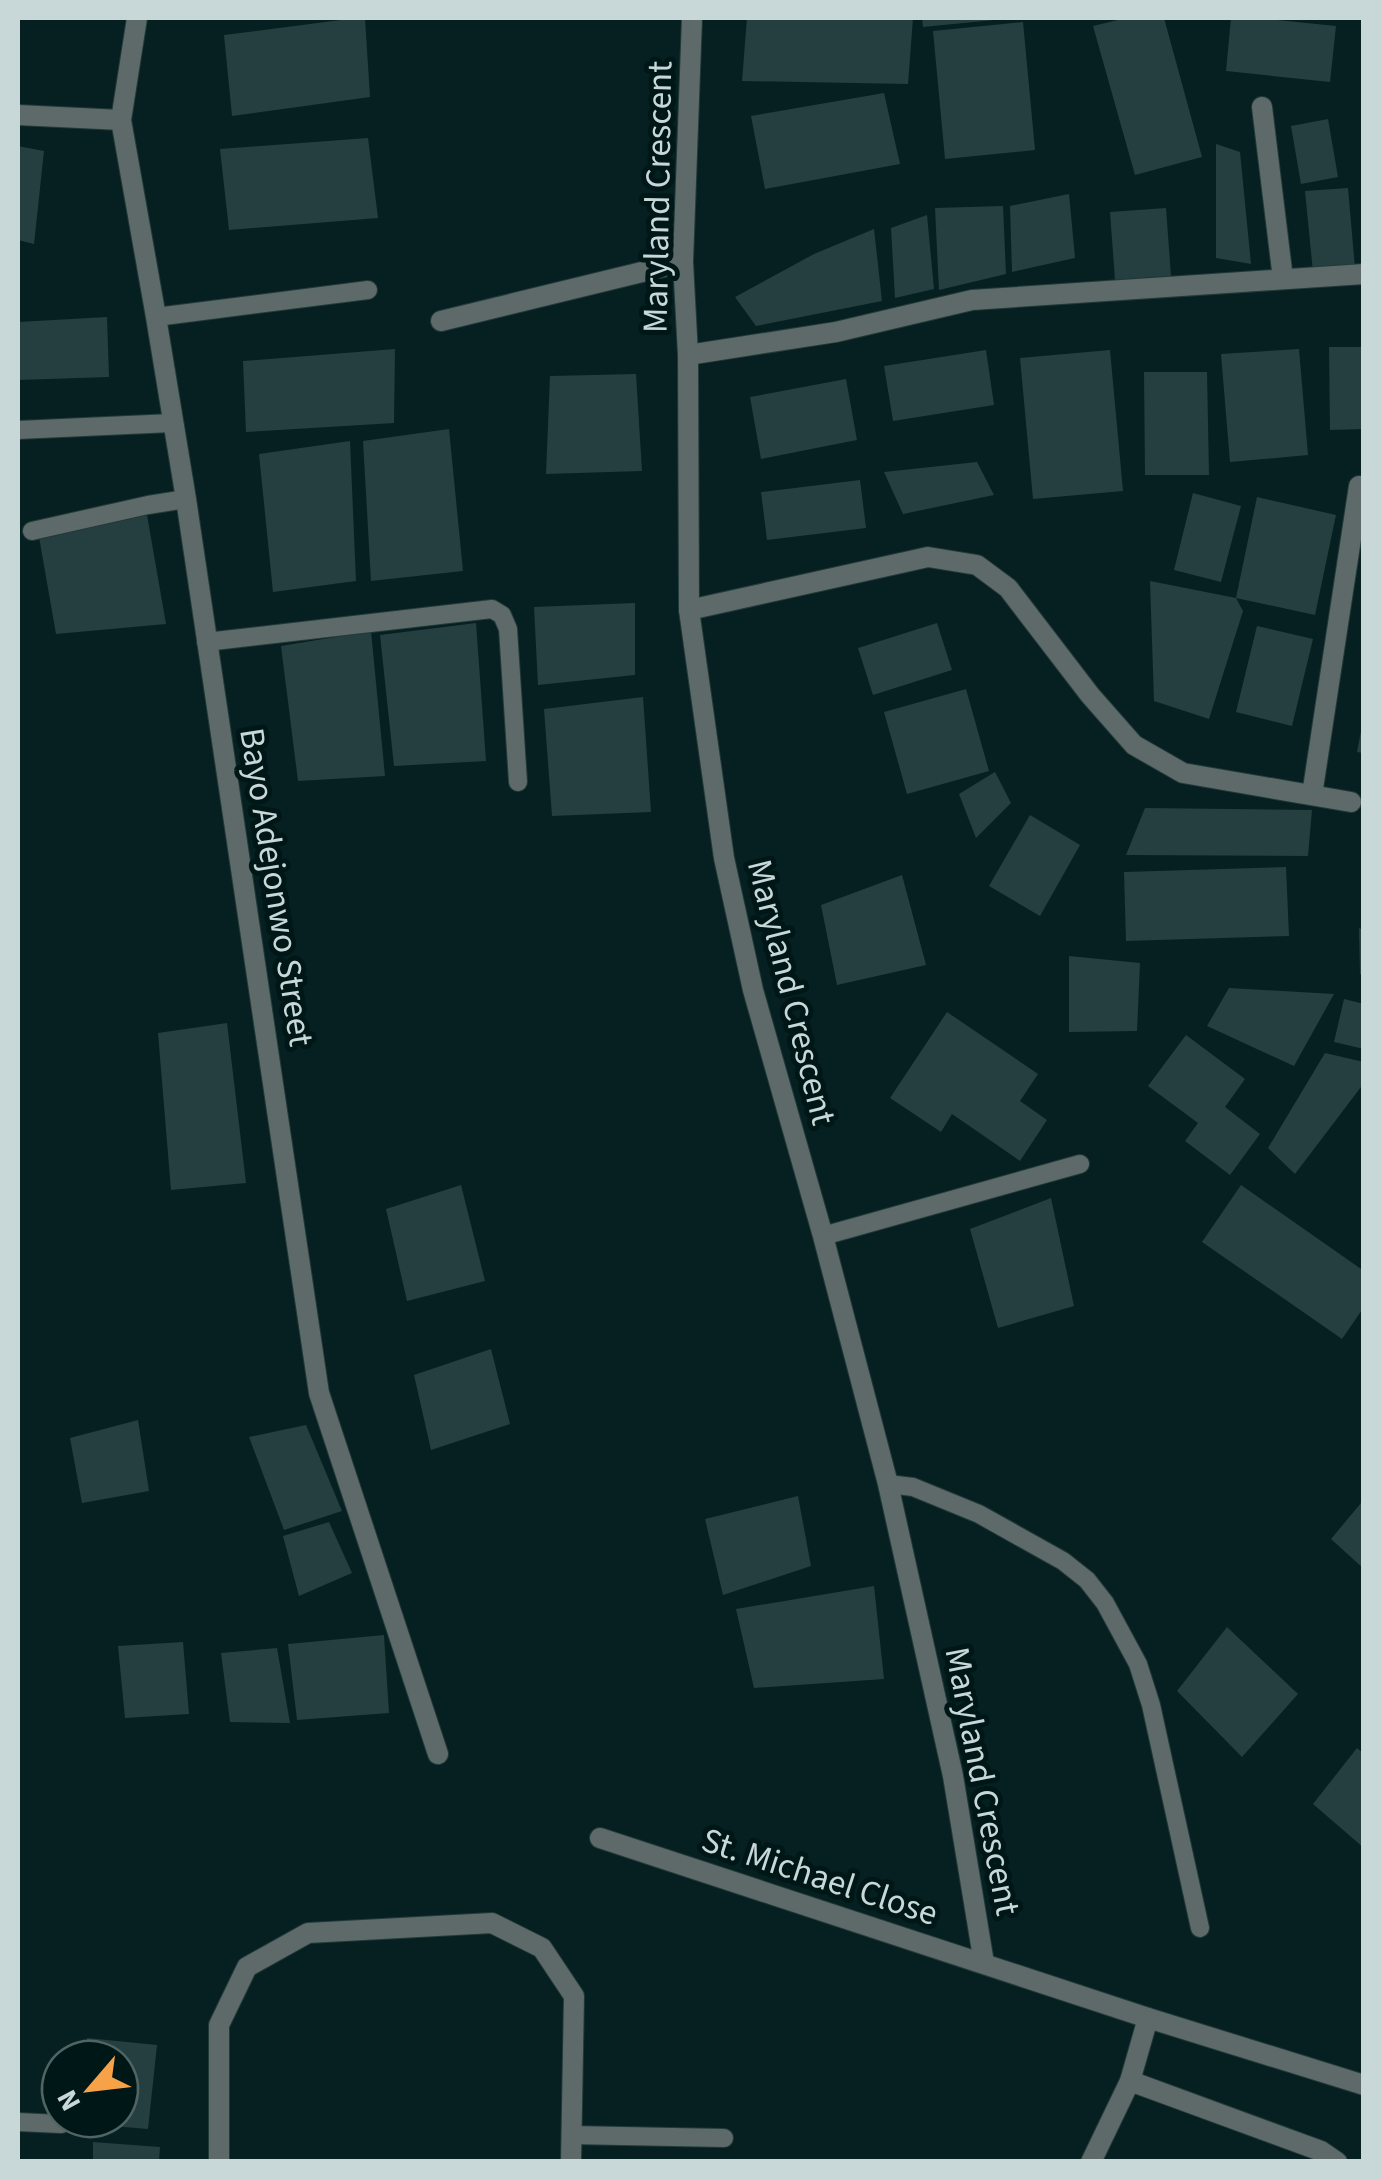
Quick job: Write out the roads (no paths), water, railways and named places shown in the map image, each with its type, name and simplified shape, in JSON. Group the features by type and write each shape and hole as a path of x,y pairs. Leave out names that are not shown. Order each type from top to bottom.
{"street":[{"name":"Bayo Adejonwo Street","path":"137,18 120,120 186,499 319,1394 438,1754"},
{"name":"Maryland Crescent","path":"692,18 683,262 688,355 690,610 724,858 753,990 888,1484 953,1776 984,1963"},
{"path":"1262,107 1283,279"},
{"path":"18,115 120,120"},
{"path":"440,321 683,262"},
{"path":"688,355 836,332 972,300 1364,274"},
{"path":"1312,795 1359,486"},
{"path":"690,610 928,557 977,564 1008,588 1090,695 1134,745 1183,773 1351,802"},
{"name":"St. Michael Close","path":"600,1838 1364,2085"},
{"path":"219,2162 219,2024 246,1967 308,1933 492,1923 542,1948 574,1996 570,2162"},
{"path":"1091,2162 1130,2080 1148,2018"},
{"path":"1130,2080 1321,2152 1336,2162"}],"lane":[{"path":"156,317 368,290"},
{"path":"18,430 172,423"},
{"path":"32,531 186,499"},
{"path":"206,642 492,609 502,615 508,628 518,782"},
{"path":"823,1236 1080,1164"},
{"path":"888,1484 913,1487 978,1514 1063,1561 1087,1580 1105,1602 1138,1664 1151,1705 1200,1928"},
{"path":"571,2135 724,2138"}]}
